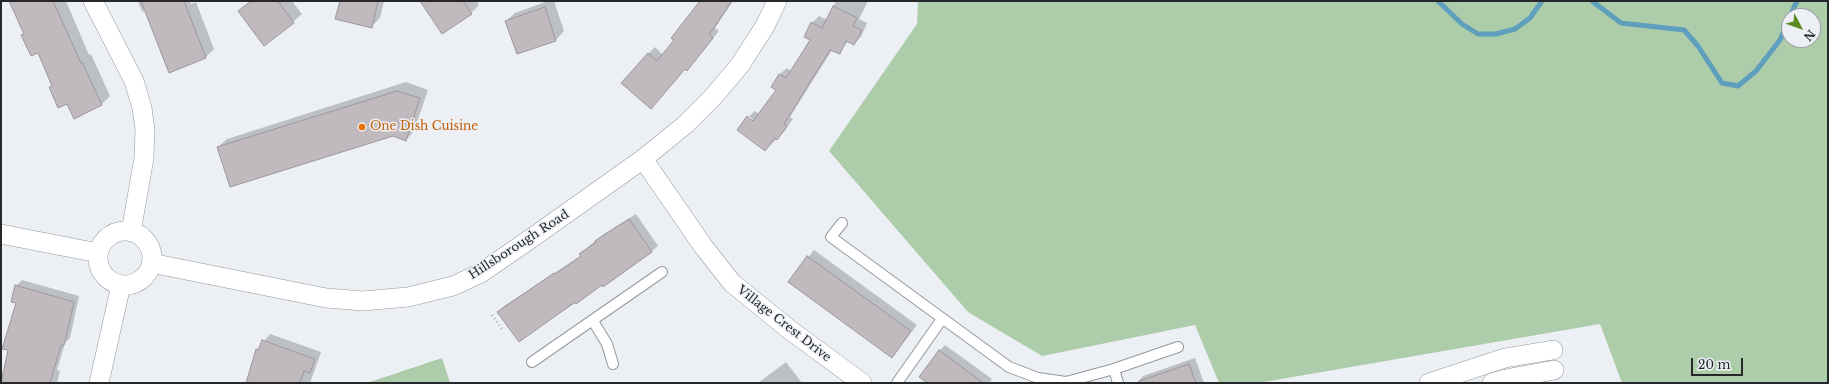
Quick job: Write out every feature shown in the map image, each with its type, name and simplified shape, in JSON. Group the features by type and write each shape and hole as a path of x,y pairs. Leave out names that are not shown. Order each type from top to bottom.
{"street":[{"path":"93,1 134,82 142,108 145,129 144,158 131,232"},
{"name":"Hillsborough Road","path":"151,263 326,298 363,301 408,298 453,286 480,273 643,159 686,124 713,97 740,65 765,26 777,1"},
{"name":"Village Crest Drive","path":"643,159 703,246 732,283 790,330 862,383"},
{"path":"123,231 131,232 139,235 150,247 151,263 149,270 137,282 121,285 105,277 98,262 98,253 107,238 123,231"},
{"path":"1,234 98,253"},
{"path":"99,383 121,285"},
{"path":"1429,383 1505,358 1554,350"},
{"path":"1492,383 1554,370"}],"lane":[{"path":"842,223 831,237 1009,367 1038,378 1066,382 1114,369 1178,347"},
{"path":"532,362 662,272"},
{"path":"897,383 942,319"},
{"path":"593,321 607,344 613,364"},
{"path":"1114,369 1118,383"}],"path":[{"path":"492,315 502,330"}],"green space":[{"path":"918,1 1828,1 1828,383 1622,383 1600,324 1258,383 1219,383 1195,325 1042,356 968,312 829,151 917,24"},
{"path":"442,358 450,383 367,383"}],"building":[{"path":"9,1 53,1 102,105 74,119 67,104 58,108 49,87 52,86 38,53 31,56 21,35 24,34"},
{"path":"141,1 184,1 206,58 169,73"},
{"path":"251,1 278,1 294,23 264,46 238,11"},
{"path":"340,1 378,1 372,28 335,19"},
{"path":"420,1 463,1 472,14 442,34"},
{"path":"700,1 732,1 709,35 713,38 687,71 685,69 651,109 621,83 648,53 657,61 674,40 671,38"},
{"path":"833,6 857,18 853,26 862,30 854,45 846,41 840,54 830,50 784,124 787,126 777,140 775,138 765,151 737,130 747,116 753,121 776,90 771,87 779,74 786,78 810,40 804,37 811,22 822,28"},
{"path":"545,7 556,41 517,54 505,21"},
{"path":"397,91 420,98 406,141 393,136 230,187 217,147"},
{"path":"629,219 652,252 603,287 602,285 576,304 575,302 519,342 497,312 581,256 579,254 596,242 595,241"},
{"path":"807,256 911,331 892,358 788,282"},
{"path":"15,285 74,302 64,345 61,345 50,383 1,383 8,350 2,349 16,303 11,302"},
{"path":"262,340 315,359 310,373 304,371 300,383 246,383 256,349 258,350"},
{"path":"939,350 983,383 927,383 919,377"},
{"path":"1189,364 1196,383 1140,383 1139,381"}],"waterway":[{"path":"1438,1 1462,24 1478,34 1496,34 1515,29 1530,18 1542,1"},
{"path":"1592,1 1621,23 1684,30 1698,46 1722,83 1738,86 1756,71 1781,38"},
{"path":"1794,8 1797,1"}],"place":[{"name":"One Dish Cuisine","path":"362,127"}]}
